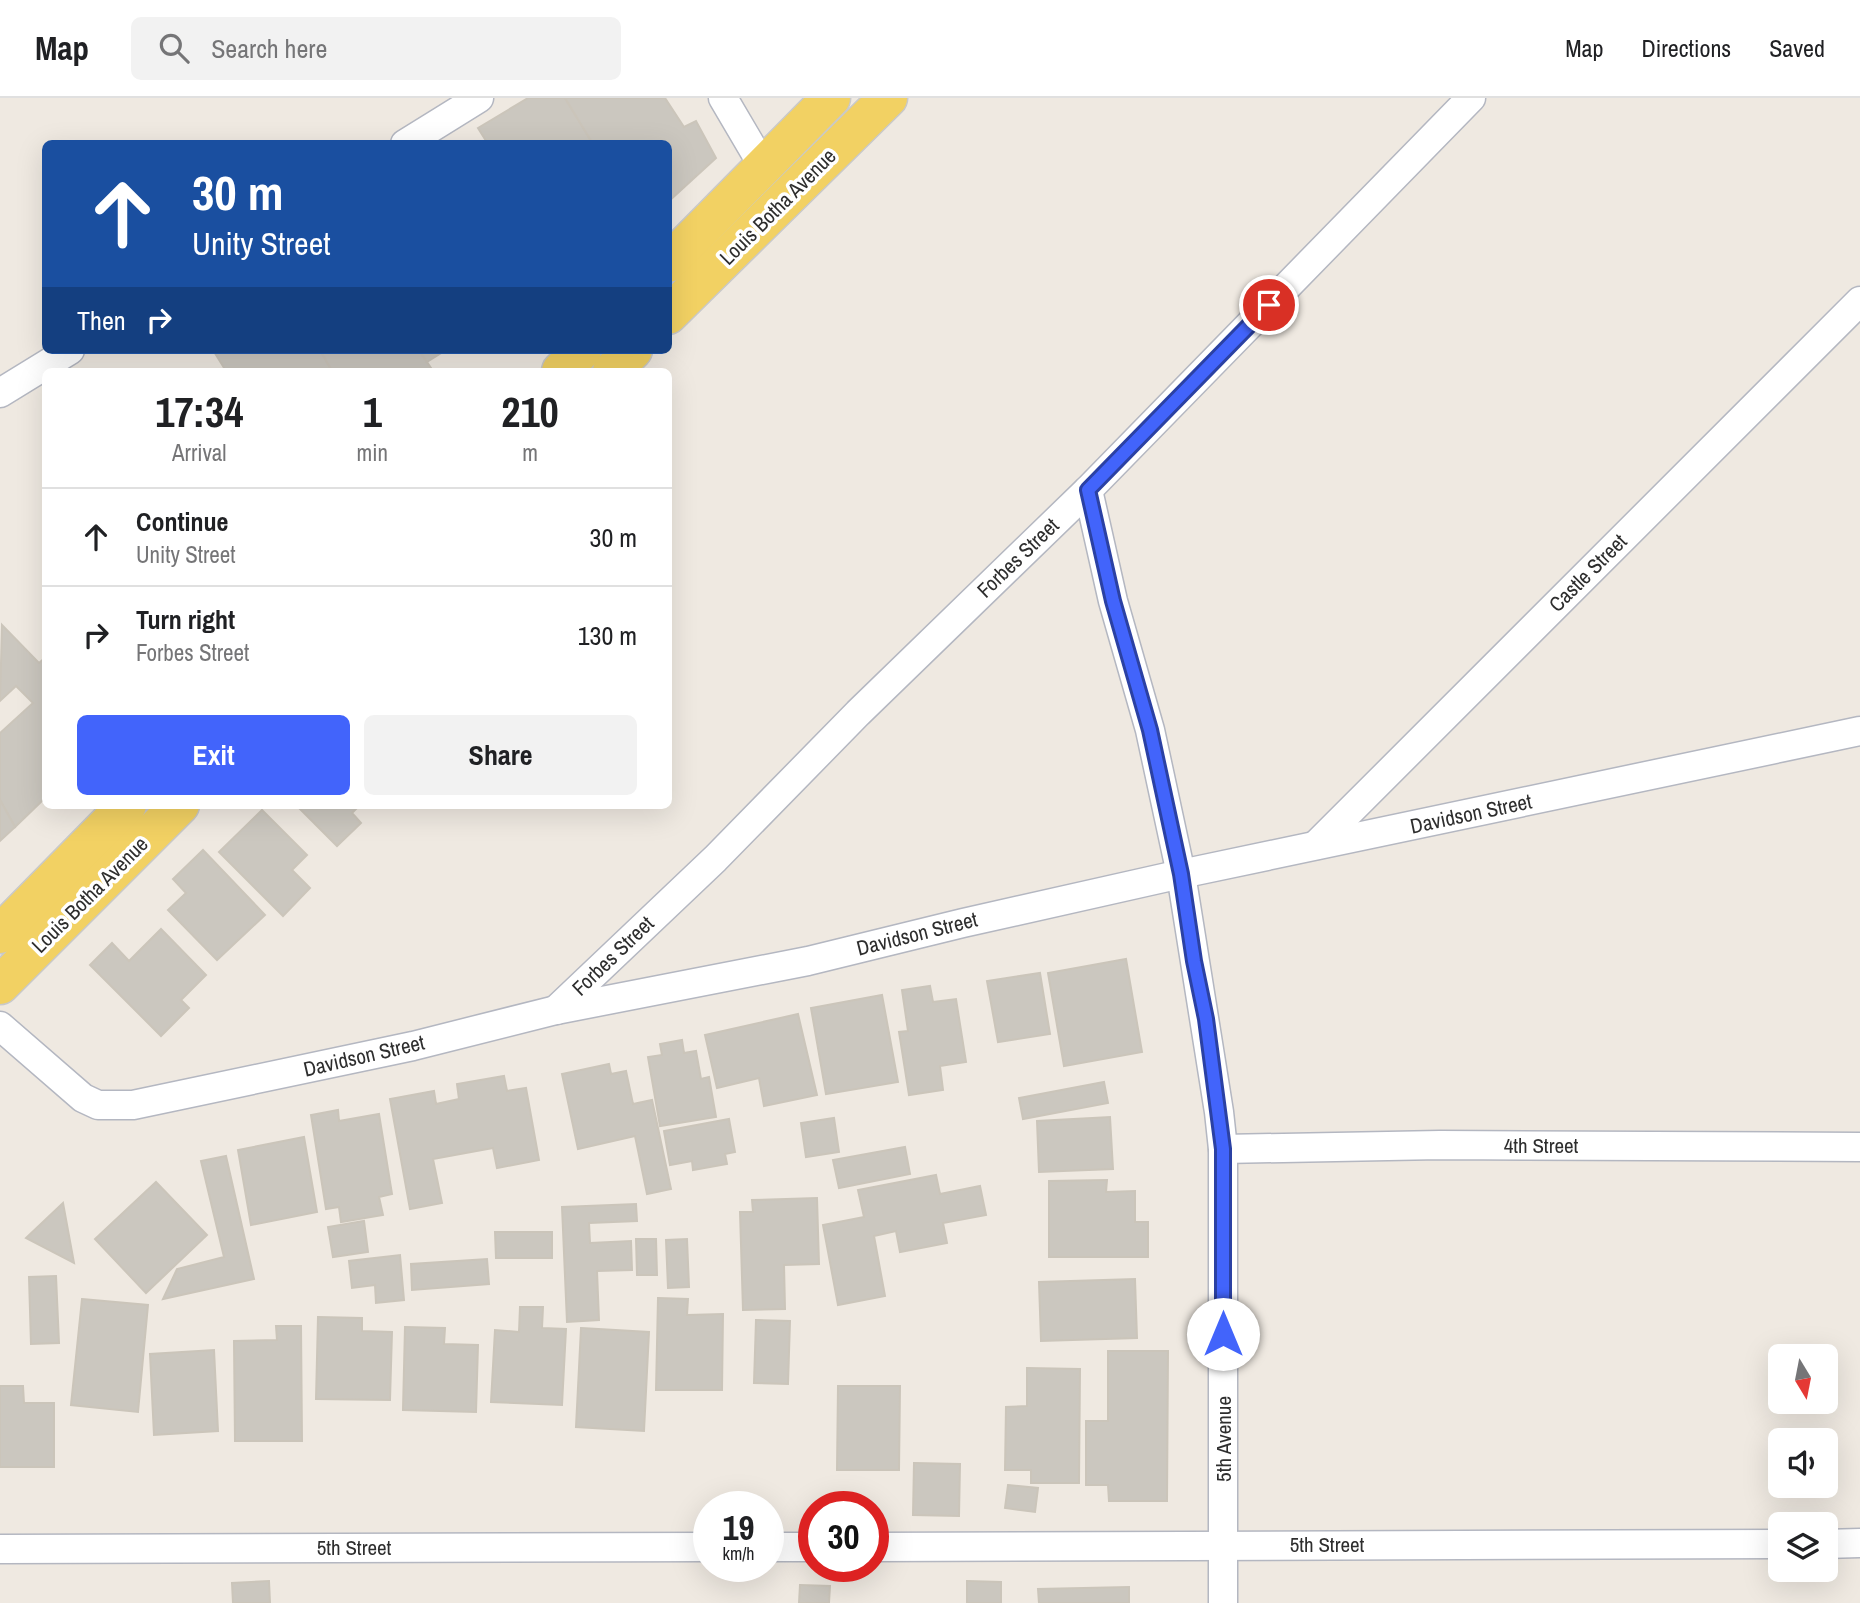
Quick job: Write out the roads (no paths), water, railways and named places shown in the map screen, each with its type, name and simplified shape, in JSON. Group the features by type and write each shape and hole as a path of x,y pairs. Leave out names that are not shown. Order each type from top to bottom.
{"main road":[{"name":"Louis Botha Avenue","path":"672,259 831,98"},
{"name":"Louis Botha Avenue","path":"672,311 888,98"},
{"path":"564,368 578,354"},
{"path":"615,368 629,354"},
{"name":"Louis Botha Avenue","path":"0,934 123,809"},
{"name":"Louis Botha Avenue","path":"0,985 176,809"}],"street":[{"path":"411,140 479,98"},
{"path":"723,98 763,166"},
{"name":"Forbes Street","path":"556,1010 715,859 858,713 1088,490 1471,98"},
{"name":"Castle Street","path":"1316,845 1860,301"},
{"path":"0,393 63,354"},
{"name":"5th Avenue","path":"1088,490 1113,601 1150,730 1181,874 1206,1019 1223,1149 1223,1603"},
{"name":"Davidson Street","path":"0,1026 83,1098 98,1105 145,1103 413,1046 556,1010 808,961 1181,874 1860,731"},
{"name":"4th Street","path":"1223,1149 1440,1145 1860,1147"},
{"path":"1838,1544 1860,1543"},
{"name":"5th Street","path":"889,1547 1768,1544"},
{"name":"5th Street","path":"0,1549 693,1547"}]}
